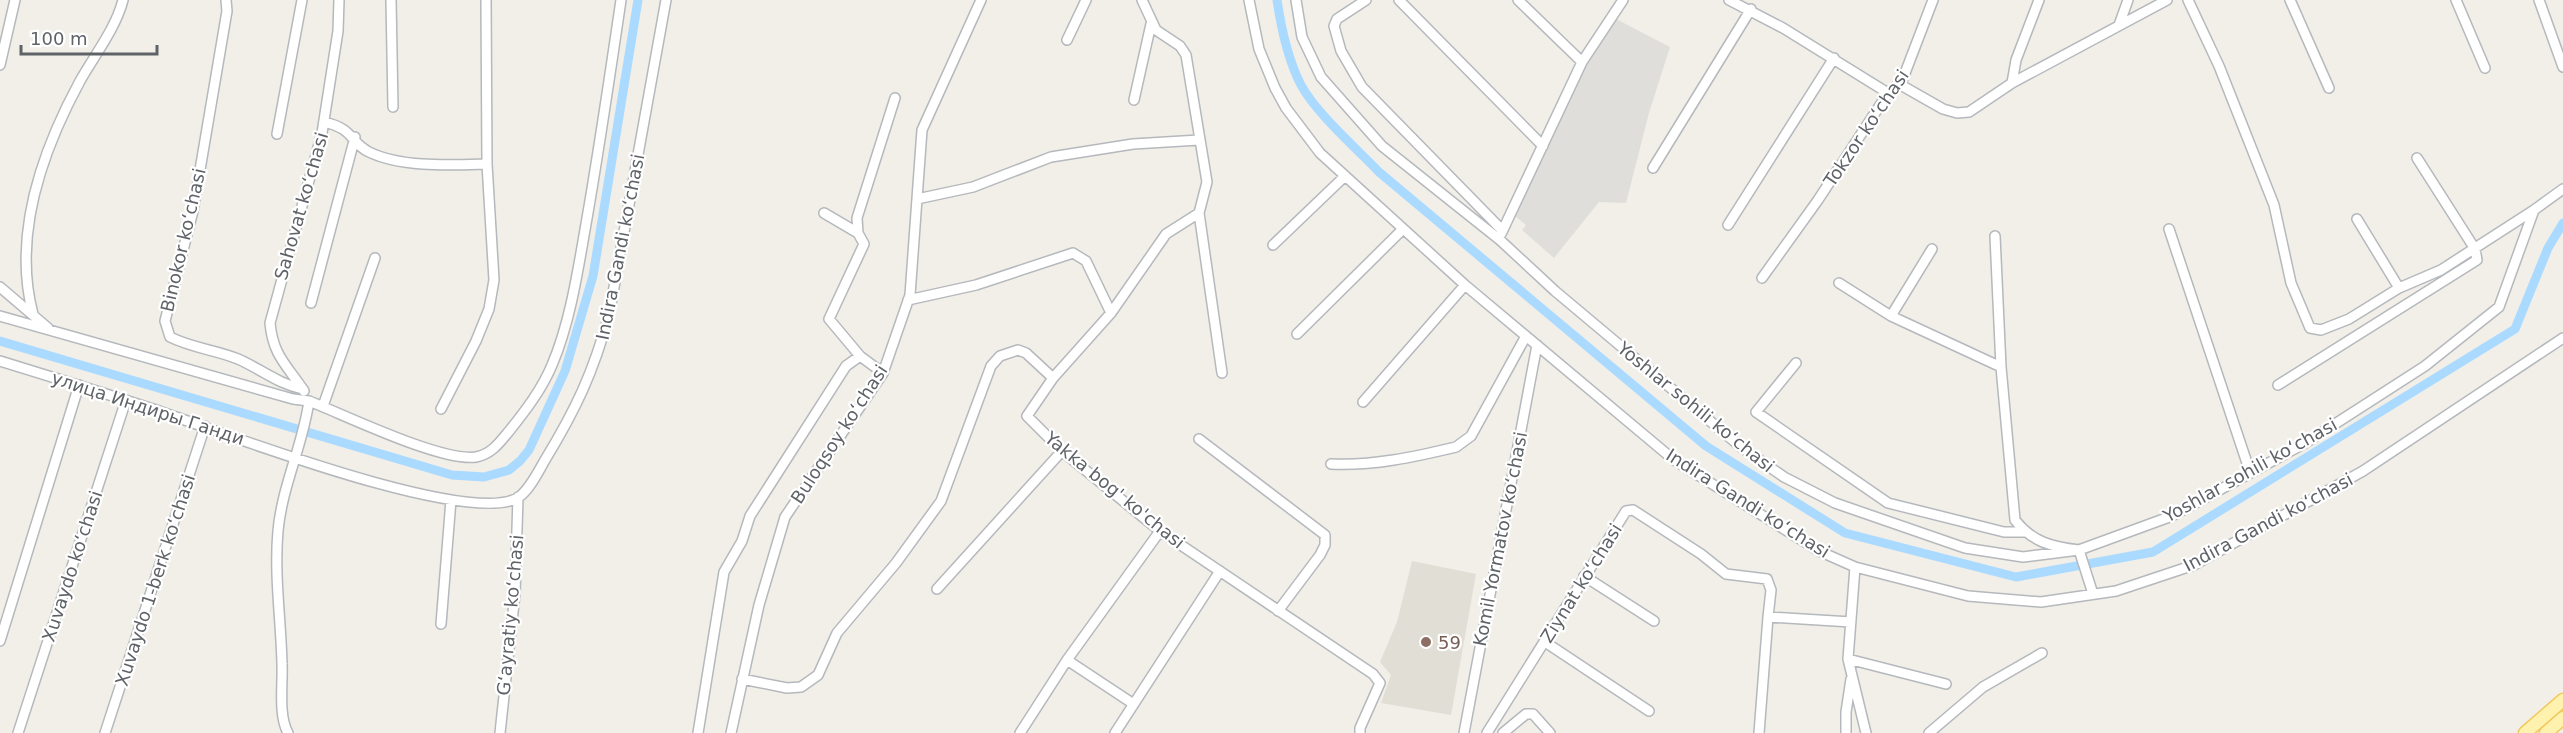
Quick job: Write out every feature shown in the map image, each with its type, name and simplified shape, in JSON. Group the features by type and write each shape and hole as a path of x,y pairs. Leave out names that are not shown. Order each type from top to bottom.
{"main road":[{"path":"2525,733 2563,700"},
{"path":"2547,733 2563,718"}],"street":[{"path":"0,65 15,0"},
{"path":"33,314 26,288 24,256 41,164 78,85 123,0"},
{"name":"Binokor koʻchasi","path":"226,0 227,11 193,211 165,321 171,337 181,343 238,359 285,385 303,389"},
{"path":"277,134 302,0"},
{"name":"Sahovat koʻchasi","path":"309,401 303,389 279,359 272,344 270,323 324,122 338,31 339,0"},
{"path":"391,0 393,106"},
{"path":"441,409 476,341 494,280 488,164 486,0"},
{"path":"0,316 293,399 309,401 443,453 472,458 483,455 496,447 522,415 552,364 577,277 599,151 621,0"},
{"name":"Indira Gandi koʻchasi","path":"518,497 534,479 577,409 598,356 609,315 666,0"},
{"name":"Buloqsoy koʻchasi","path":"731,733 742,679 785,517 883,373 908,300 922,130 981,0"},
{"path":"1067,40 1086,0"},
{"path":"1142,0 1151,24 1186,55 1207,182 1199,213 1221,373"},
{"name":"Indira Gandi koʻchasi","path":"1249,0 1259,49 1280,98 1302,131 1344,177 1465,285 1674,460 1819,551 1855,567 1968,596 2041,602 2116,591 2194,565 2323,494 2363,471 2563,338"},
{"name":"Yoshlar sohili koʻchasi","path":"1296,0 1302,37 1310,58 1321,77 1355,119 1382,146 1500,240 1641,365 1741,447 1784,477 1835,503 1965,548 2023,557 2079,550 2172,516 2307,442 2425,366 2493,314 2499,307 2534,210"},
{"path":"1366,0 1337,19 1334,26 1341,51 1362,87 1502,230"},
{"path":"1400,0 1543,146"},
{"path":"1518,0 1582,62"},
{"path":"1500,240 1502,230 1582,62 1623,0"},
{"path":"1729,0 1751,9 1834,58 1887,93"},
{"name":"Tokzor koʻchasi","path":"1762,278 1818,200 1887,93 1899,84 1933,0"},
{"path":"2012,83 2016,60 2039,0"},
{"path":"2119,25 2128,0"},
{"path":"1899,84 1927,101 1957,113 1969,112 2012,83 2168,0"},
{"path":"2188,0 2219,66 2274,205 2291,283 2310,328 2320,330 2349,320 2399,288 2441,270 2563,189"},
{"path":"2290,0 2329,88"},
{"path":"2456,0 2485,68"},
{"path":"2539,0 2563,67"},
{"path":"1653,168 1751,9"},
{"path":"1134,100 1151,24"},
{"path":"1728,225 1834,58"},
{"path":"858,233 860,206 895,98"},
{"path":"324,122 339,125 355,137 367,151 381,156 438,166 488,164"},
{"path":"311,303 355,137"},
{"path":"916,199 973,187 1051,157 1133,144 1199,140"},
{"path":"2278,385 2477,260 2475,249 2417,158"},
{"path":"1273,245 1344,177"},
{"path":"824,213 858,233 864,244 829,319 860,356 883,373"},
{"name":"Yakka bog' ko'chasi","path":"1199,213 1166,234 1111,313 1053,378 1027,416 1062,451 1160,531 1377,678 1378,690 1360,728 1360,733"},
{"path":"2357,219 2399,288"},
{"path":"2169,229 2250,472"},
{"path":"1297,334 1402,230"},
{"path":"1995,236 2001,367 2015,520 2024,532"},
{"path":"1890,316 1932,249"},
{"path":"908,300 976,285 1073,253 1086,261 1111,313"},
{"path":"322,406 375,258"},
{"path":"1839,283 1890,316 2001,367"},
{"path":"1363,402 1465,285"},
{"path":"0,287 50,330"},
{"path":"1331,464 1354,465 1403,459 1456,447 1463,443 1471,436 1526,336"},
{"name":"Komil Yormatov koʻchasi","path":"1464,733 1537,345"},
{"path":"742,679 787,688 801,687 818,675 837,633 896,563 941,501 985,377 1000,356 1018,350 1026,352 1053,378"},
{"path":"698,733 724,572 742,541 750,516 797,441 846,366 860,356"},
{"name":"улица Индиры Ганди","path":"0,361 296,457"},
{"path":"1796,363 1756,412 1775,428 1888,503 2004,532 2024,532 2054,547 2079,550 2093,594"},
{"path":"0,641 79,385"},
{"name":"Xuvaydo koʻchasi","path":"18,733 126,400"},
{"path":"288,733 284,717 276,570 281,512 309,401"},
{"name":"Xuvaydo 1-berk koʻchasi","path":"105,733 205,426"},
{"path":"1199,439 1325,535 1325,545 1320,555 1278,611"},
{"path":"937,590 1062,451"},
{"path":"296,457 384,485 451,500 488,504 518,497"},
{"name":"Gʻayratiy koʻchasi","path":"500,733 515,594 518,497"},
{"path":"441,624 451,500"},
{"name":"Ziynat koʻchasi","path":"1487,733 1619,520 1626,511 1633,510 1701,554 1726,574 1767,579 1771,590 1759,733"},
{"path":"1020,733 1067,660 1160,531"},
{"path":"1855,567 1848,659 1866,733"},
{"path":"1114,733 1220,571"},
{"path":"1584,576 1654,621"},
{"path":"1768,617 1851,622"},
{"path":"1545,642 1649,711"},
{"path":"1929,733 1983,687 2042,653"},
{"path":"1848,659 1946,684"},
{"path":"1067,660 1132,703"},
{"path":"1846,733 1846,712 1852,671"},
{"path":"1503,733 1526,714 1533,714 1550,733"}],"shaded area":[{"path":"1616,19 1670,47 1649,113 1626,203 1599,202 1554,258 1522,230 1526,225 1515,216 1572,89"},
{"name":"59","path":"1412,561 1476,574 1451,715 1381,703 1391,675 1380,662 1397,622"}],"waterway":[{"path":"0,341 452,475 484,477 509,470 529,450 565,371 593,276 638,0"},
{"path":"1277,0 1286,43 1296,75 1316,107 1337,130 1379,172 1706,446 1845,533 2016,577 2153,552 2515,329 2548,248 2563,223"}],"place":[{"name":"59","path":"1426,642"}]}
